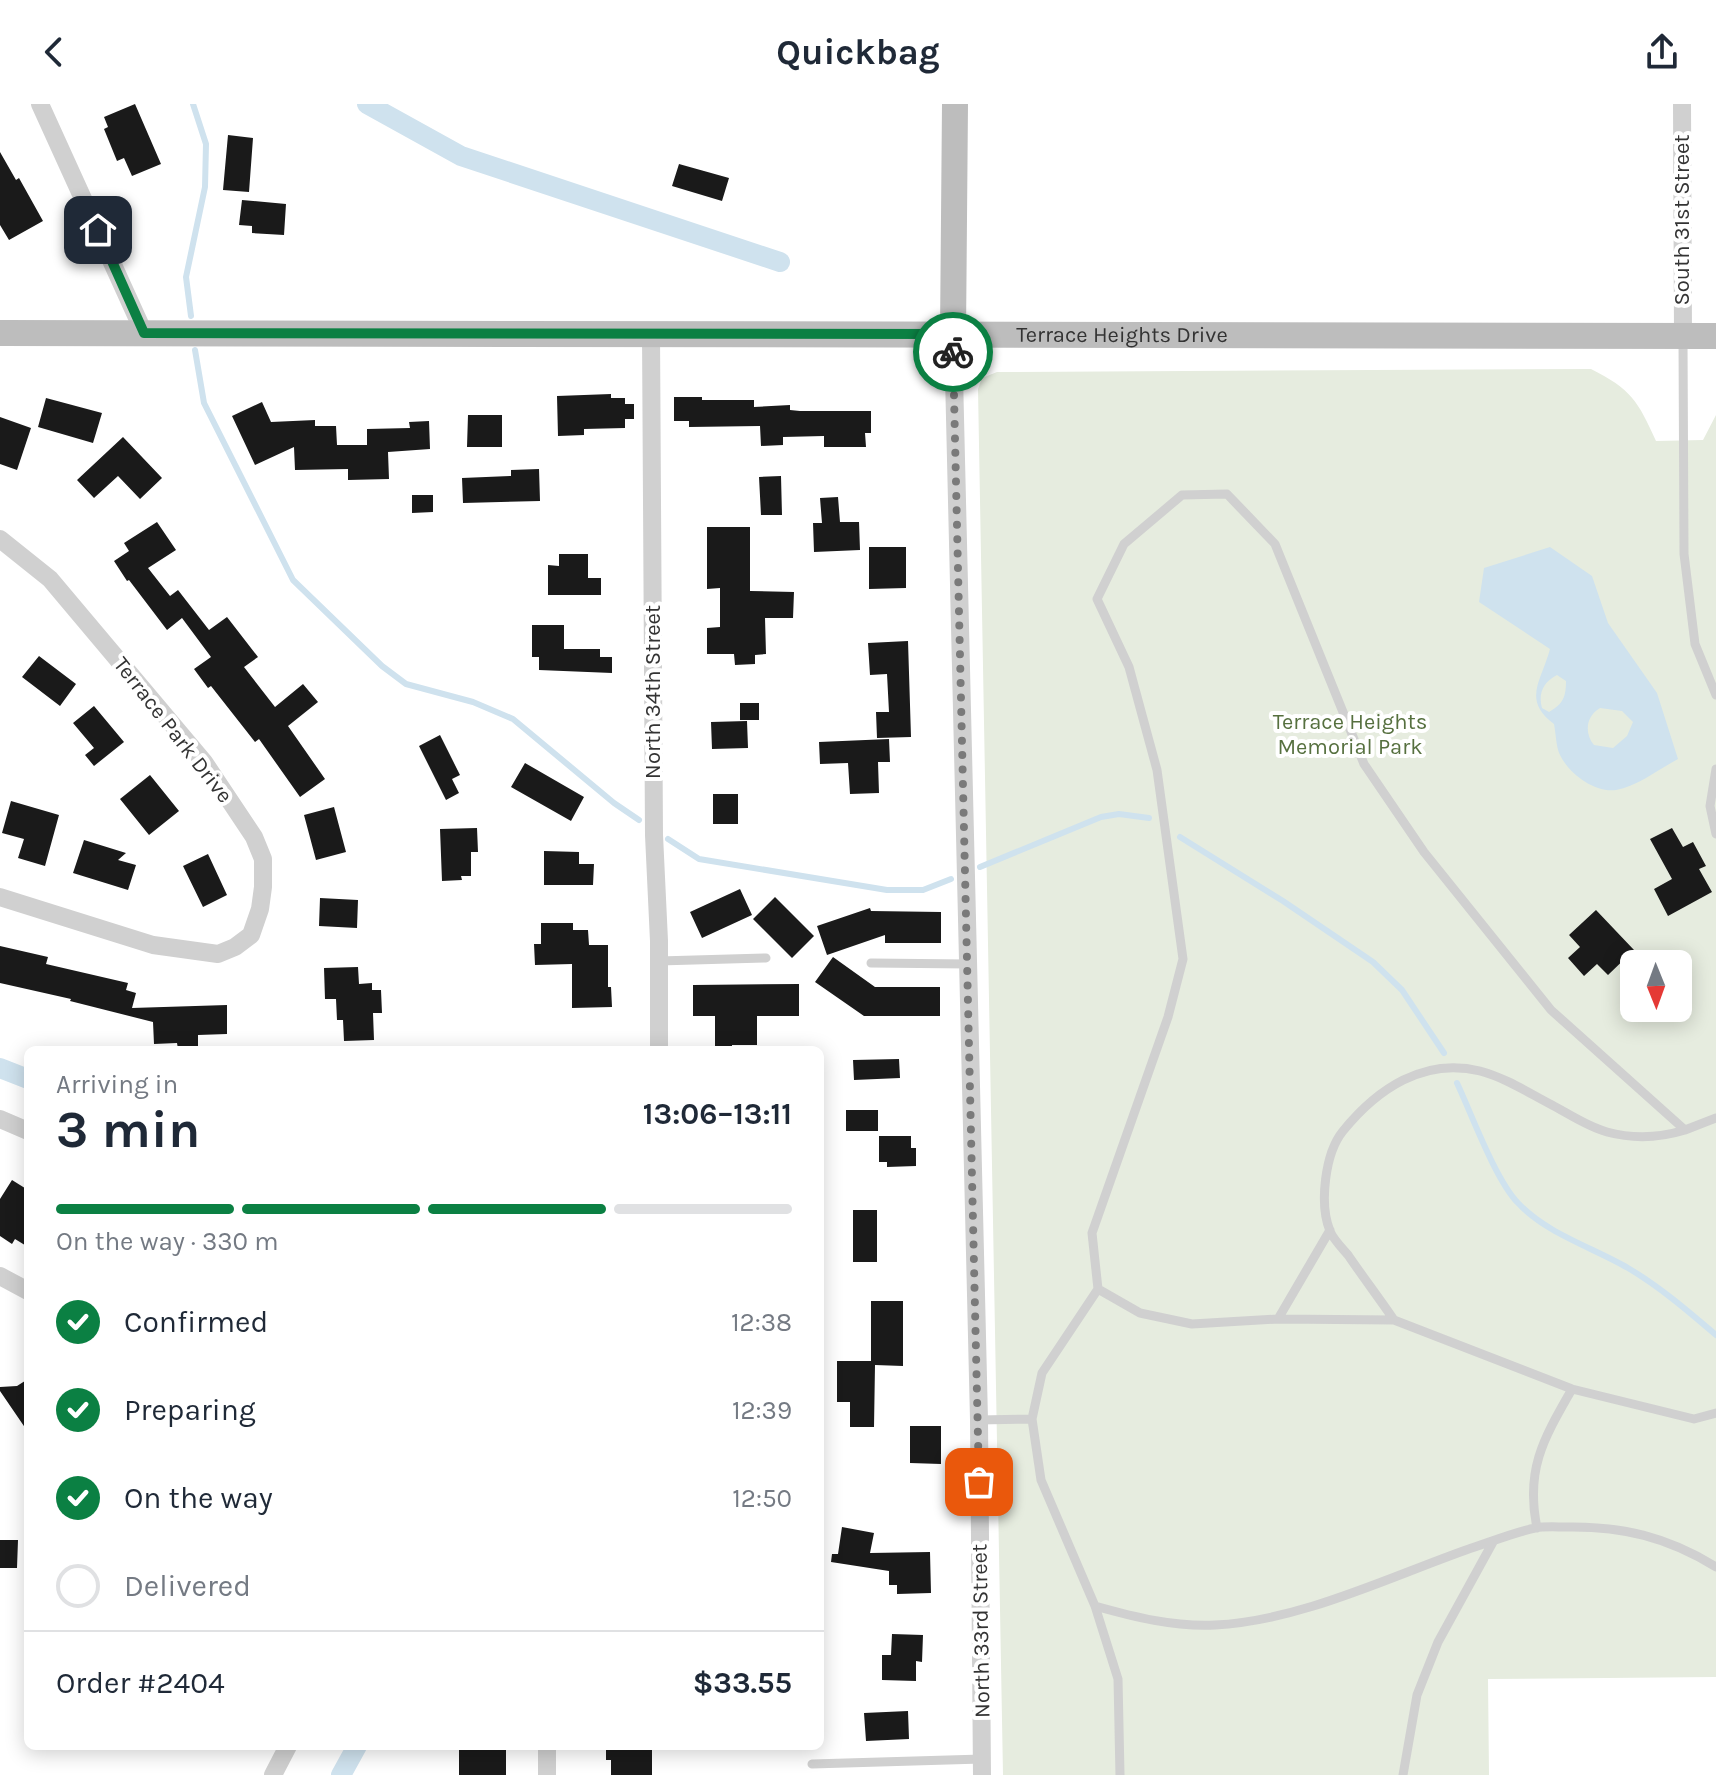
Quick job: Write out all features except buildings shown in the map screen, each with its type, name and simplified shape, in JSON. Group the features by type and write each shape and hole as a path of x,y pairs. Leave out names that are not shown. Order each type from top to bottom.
{"main road":[{"path":"953,334 955,104"},
{"name":"Terrace Heights Drive","path":"0,333 1716,336"}],"street":[{"path":"40,104 144,333"},
{"name":"South 31st Street","path":"1682,104 1683,335"},
{"name":"North 34th Street","path":"651,333 654,835 659,1046"},
{"name":"North 33rd Street","path":"953,334 979,1420 982,1767"},
{"name":"Terrace Park Drive","path":"0,539 50,579 204,762 254,837 263,859 260,909 251,935 235,947 218,954 153,945 0,897"},
{"path":"0,1119 24,1129"},
{"path":"0,1276 24,1289"},
{"path":"273,1775 286,1750"},
{"path":"547,1750 547,1775"}],"lane":[{"path":"1683,335 1684,554 1695,644 1716,695"},
{"path":"1120,1775 1118,1679 1095,1606 1041,1480 1032,1419 1042,1373 1098,1289 1092,1233 1168,1017 1183,959 1157,770 1129,667 1097,599 1124,544 1182,495 1227,494 1275,544 1364,764 1424,852 1551,1010 1685,1130"},
{"path":"1709,673 1716,663"},
{"path":"1716,769 1710,806 1716,834"},
{"path":"659,961 766,958"},
{"path":"871,963 968,964"},
{"path":"1394,1320 1330,1230 1325,1180 1330,1156 1339,1137 1364,1106 1381,1092 1425,1072 1462,1068 1504,1080 1604,1131 1650,1137 1685,1130 1716,1118"},
{"path":"1278,1319 1330,1230"},
{"path":"1098,1289 1140,1313 1192,1324 1278,1319 1394,1320 1572,1389 1694,1419 1716,1413"},
{"path":"1537,1528 1532,1505 1534,1470 1548,1432 1572,1389"},
{"path":"979,1420 1032,1419"},
{"path":"1095,1606 1173,1624 1216,1625 1250,1620 1306,1608 1537,1528 1628,1530 1669,1543 1716,1567"},
{"path":"1403,1775 1417,1695 1438,1642 1493,1541"},
{"path":"812,1764 982,1767"}],"green space":[{"name":"Terrace Heights Memorial Park","path":"1591,369 1616,383 1632,398 1656,441 1703,440 1716,415 1716,1677 1488,1679 1489,1775 1003,1775 978,389 982,378 997,372"}],"water":[{"path":"1550,547 1592,576 1608,623 1657,693 1678,759 1640,781 1616,790 1591,785 1570,769 1559,752 1554,724 1544,715 1536,698 1550,649 1479,602 1484,568","holes":["1557,675 1566,681 1565,691 1561,703 1549,712 1542,708 1541,693 1548,681","1600,708 1622,711 1633,722 1627,736 1613,748 1594,745 1589,735 1589,720"]}],"waterway":[{"path":"191,316 186,277 205,187 206,144 193,104"},
{"path":"367,104 461,156 780,262"},
{"path":"195,350 204,403 293,580 382,666 406,684 473,702 513,719 639,820"},
{"path":"980,867 1101,817 1119,814 1149,818"},
{"path":"1180,837 1373,962 1402,990 1444,1053"},
{"path":"668,839 699,859 887,890 923,890 951,879"},
{"path":"0,1068 24,1077"},
{"path":"1457,1083 1493,1163 1518,1203 1556,1232 1640,1275 1716,1335"},
{"path":"341,1775 355,1750"}],"way so far":[{"path":"953,352 979,1482"}],"route":[{"path":"98,230 144,333 953,334 953,352"}]}
